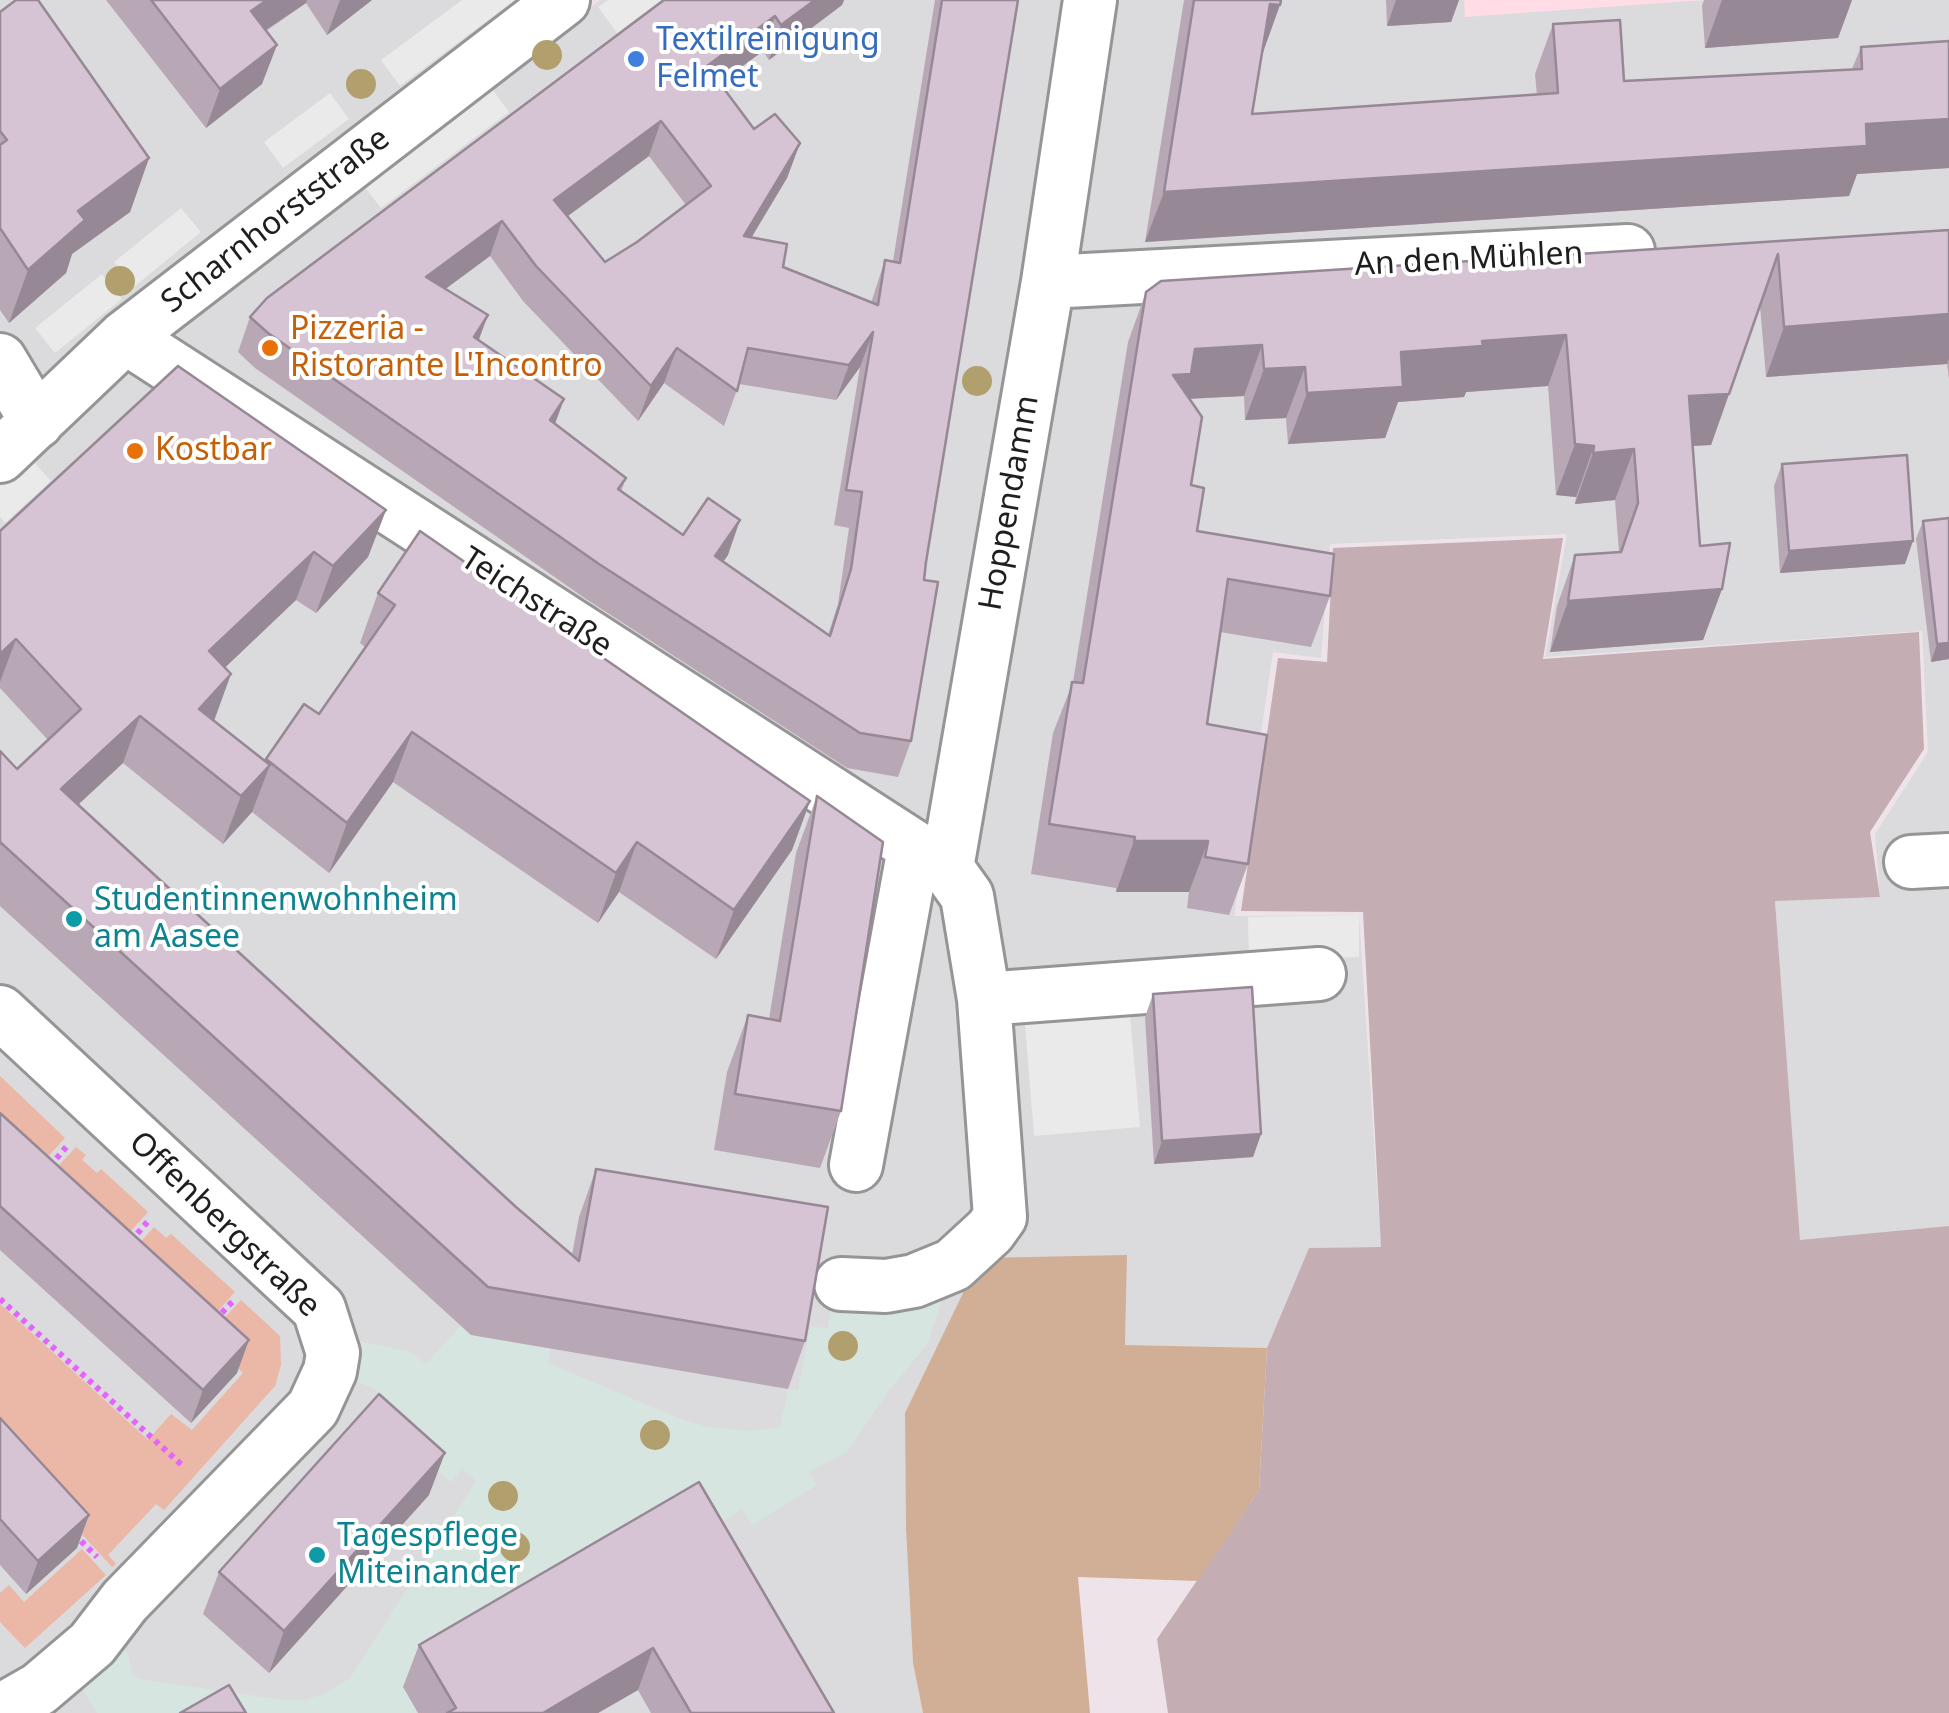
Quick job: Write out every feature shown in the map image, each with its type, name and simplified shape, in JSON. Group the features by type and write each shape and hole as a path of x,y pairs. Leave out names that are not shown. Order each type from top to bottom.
{"street":[{"name":"Scharnhorststraße","path":"18,439 125,338 564,0"},
{"name":"Hoppendamm","path":"856,1165 930,858 1048,282 1090,0"},
{"name":"An den Mühlen","path":"1048,282 1675,249"},
{"name":"Teichstraße","path":"125,338 930,858"},
{"path":"0,360 18,439"},
{"path":"841,1284 886,1286 914,1281 953,1265 1000,1218 984,999 967,896 930,858"},
{"path":"984,999 1319,974"},
{"name":"Offenbergstraße","path":"0,1012 319,1309 333,1353 330,1371 313,1408 132,1594 92,1644 39,1689 0,1711"}],"path":[{"path":"0,1299 223,1503"},
{"path":"72,1531 132,1594"}],"shaded area":[{"path":"0,0 540,0 0,440"},
{"path":"462,0 515,0 400,86 381,60"},
{"path":"600,0 1949,0 1949,1226 1800,1241 1775,900 1880,897 1875,834 1928,752 1922,631 1545,657 1567,534 1330,544 1321,658 1273,652 1234,916 1359,915 1381,1247 1309,1248 1267,1348 1125,1345 1127,1255 905,1414 913,1663 923,1713 0,1713 0,479 46,436"},
{"path":"608,0 661,0 617,33 598,7"},
{"path":"1464,0 1705,0 1465,17"},
{"path":"490,86 509,112 381,208 362,184"},
{"path":"330,93 349,119 283,168 264,142"},
{"path":"181,208 201,232 134,287 114,262"},
{"path":"102,274 122,299 55,353 35,328"},
{"path":"29,457 51,481 5,523 0,517 0,484"},
{"path":"1563,538 1543,659 1919,632 1924,749 1870,832 1880,897 1775,901 1800,1240 1949,1226 1949,1713 1168,1713 1157,1639 1259,1490 1267,1348 1309,1248 1381,1247 1363,912 1241,911 1278,658 1327,662 1333,548"},
{"path":"1359,915 1359,957 1249,959 1248,917"},
{"path":"1130,1015 1140,1127 1034,1136 1025,1024"},
{"path":"0,1076 65,1138 30,1176 0,1148"},
{"path":"76,1147 86,1155 82,1160 97,1173 101,1169 148,1212 113,1251 41,1185"},
{"path":"154,1227 166,1238 171,1234 235,1292 199,1332 122,1263"},
{"path":"1127,1255 1125,1345 1267,1348 1259,1490 1198,1581 1078,1577 1090,1713 923,1713 913,1663 905,1413 980,1258"},
{"path":"953,1265 928,1343 847,1452 809,1472 817,1485 752,1525 742,1509 418,1713 97,1713 68,1666 107,1624 128,1654 132,1674 139,1679 305,1700 350,1678 476,1481 463,1469 450,1482 378,1418 391,1403 375,1389 330,1371 328,1334 411,1352 426,1364 460,1326 471,1335 551,1349 548,1363 681,1419 708,1427 752,1431 780,1427 788,1389 798,1390 810,1327 828,1328 841,1284"},
{"path":"241,1300 280,1336 281,1365 275,1386 164,1510 156,1504 108,1555 116,1564 112,1567 0,1445 0,1304 148,1440 171,1414 192,1430 243,1373 206,1338"},
{"path":"82,1549 106,1575 25,1648 0,1622 0,1593 9,1585 24,1602"}],"building":[{"path":"16,0 38,0 149,158 78,211 85,220 28,270 0,228 0,145 7,140 0,131 0,12"},
{"path":"151,0 267,0 251,11 277,45 220,89"},
{"path":"664,0 815,0 781,25 775,16 707,66 754,129 775,114 800,143 744,236 787,244 783,267 878,305 885,260 900,263 942,0 1018,0 926,562 924,580 938,582 911,741 860,733 599,564 268,333 250,317 267,298","holes":["661,121 711,186 605,262 554,200","502,221 536,266 651,386 677,348 737,391 748,348 849,365 873,332 846,490 862,492 851,569 830,636 715,556 740,520 708,498 683,535 618,489 626,478 550,420 564,399 474,337 488,315 426,277"]},
{"path":"1194,0 1281,0 1280,5 1270,4 1252,114 1558,93 1553,24 1620,20 1624,81 1862,69 1861,47 1949,41 1949,119 1866,124 1867,146 1164,192"},
{"path":"1949,230 1949,314 1784,327 1778,254 1729,394 1689,396 1700,546 1730,543 1722,589 1568,601 1575,555 1621,552 1638,503 1634,449 1593,453 1594,446 1575,444 1566,335 1401,352 1403,387 1307,393 1305,367 1264,369 1262,345 1195,349 1191,374 1173,375 1202,417 1191,485 1204,488 1197,531 1334,554 1330,596 1228,579 1207,724 1267,735 1248,864 1205,857 1208,841 1134,841 1135,837 1049,824 1072,682 1083,683 1146,292 1161,281"},
{"path":"178,366 386,510 333,566 314,552 209,651 231,674 199,709 270,765 241,796 140,716 61,789 579,1261 596,1169 828,1207 805,1341 488,1287 0,842 0,751 17,769 81,709 16,639 0,654 0,531"},
{"path":"1907,455 1913,541 1789,551 1782,464"},
{"path":"1949,518 1949,643 1937,644 1923,521"},
{"path":"420,531 810,801 734,910 637,842 616,873 412,732 347,823 266,759 304,704 319,714 395,605 378,593"},
{"path":"817,796 883,842 841,1111 735,1094 748,1015 780,1021"},
{"path":"1252,987 1261,1134 1162,1141 1153,994"},
{"path":"0,1113 249,1340 203,1390 0,1206"},
{"name":"Tagespflege Miteinander","path":"379,1394 445,1453 284,1631 219,1572"},
{"path":"0,1418 89,1515 38,1561 0,1519"},
{"path":"699,1482 834,1713 691,1713 653,1648 543,1713 447,1713 456,1708 419,1645"},
{"path":"229,1685 246,1713 180,1713"}],"place":[{"name":"Textilreinigung Felmet","path":"636,59"},
{"name":"Pizzeria - Ristorante L'Incontro","path":"270,348"},
{"name":"Kostbar","path":"135,451"},
{"name":"Studentinnenwohnheim am Aasee","path":"74,919"},
{"name":"Tagespflege Miteinander","path":"317,1555"}]}
